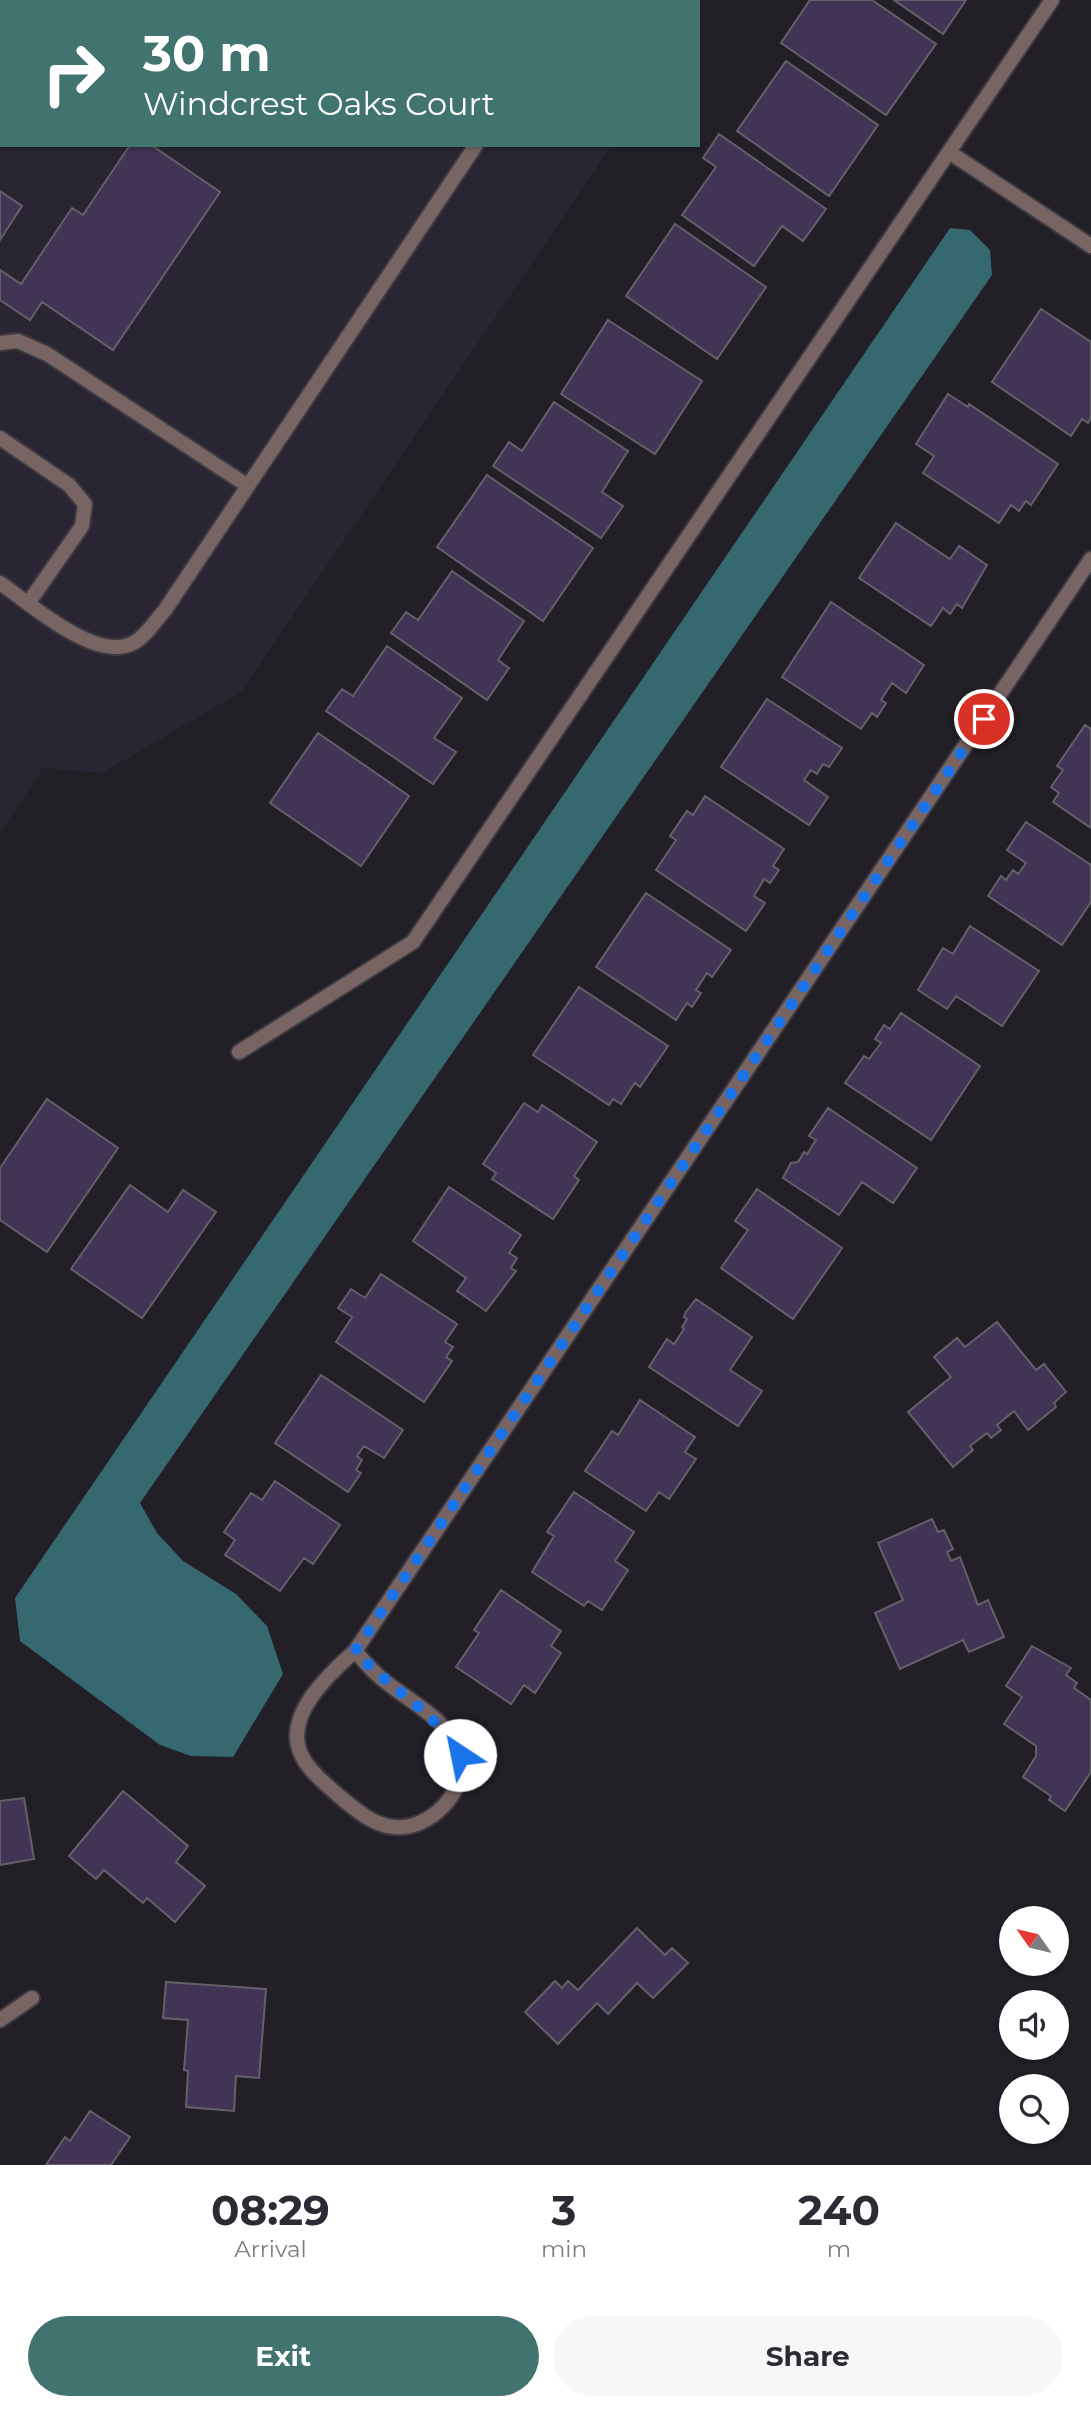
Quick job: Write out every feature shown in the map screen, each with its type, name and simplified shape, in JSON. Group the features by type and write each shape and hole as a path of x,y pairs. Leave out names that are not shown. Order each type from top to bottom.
{"street":[{"path":"239,1052 413,942 1052,0"},
{"path":"0,583 76,635 102,645 125,646 144,635 164,610 475,147"},
{"path":"949,152 1091,246"},
{"path":"0,343 18,341 47,354 248,486"},
{"path":"0,438 69,485 85,504 82,526 29,603"},
{"path":"355,1651 379,1676 439,1724 460,1755 460,1777 450,1797 437,1814 418,1826 393,1827 364,1817 322,1781 302,1757 297,1731 306,1708 324,1679 355,1651 1091,559"},
{"path":"0,2020 32,1998"}],"shaded area":[{"path":"0,147 611,147 241,692 102,773 43,768 0,833"}],"water":[{"path":"950,228 970,230 990,250 992,275 140,1503 157,1533 183,1561 236,1594 267,1626 283,1674 233,1757 191,1756 160,1745 20,1641 15,1598"}],"building":[{"path":"810,0 872,0 936,44 886,115 781,43"},
{"path":"894,0 966,0 943,34"},
{"path":"786,61 878,125 829,196 737,131"},
{"path":"719,134 826,209 803,241 782,226 754,266 682,215 716,167 703,158"},
{"path":"129,147 154,147 220,192 113,350 42,302 30,320 0,300 0,270 21,284 72,208 83,215"},
{"path":"0,191 22,206 0,240"},
{"path":"675,224 766,287 717,359 626,296"},
{"path":"1041,309 1091,342 1091,418 1088,423 1082,419 1071,436 992,382"},
{"path":"608,320 702,381 655,454 561,394"},
{"path":"948,394 968,407 969,404 1058,464 1031,505 1026,501 1019,511 1011,505 999,523 923,473 934,456 916,444"},
{"path":"554,402 628,451 602,492 623,506 601,538 493,466 509,442 522,451"},
{"path":"487,475 593,548 543,621 437,547"},
{"path":"896,523 950,559 959,546 987,565 962,608 957,604 950,614 943,608 931,626 859,578"},
{"path":"452,571 524,621 498,660 509,668 487,700 391,633 406,612 418,620"},
{"path":"831,602 924,665 906,693 892,683 881,700 886,703 877,717 872,713 861,729 782,677"},
{"path":"387,646 462,698 434,738 456,752 433,784 326,711 342,689 353,696"},
{"path":"767,699 842,748 829,767 823,764 817,774 811,770 804,780 828,797 809,825 721,767"},
{"path":"1085,725 1091,729 1091,828 1053,802 1059,793 1051,787 1063,770 1057,766"},
{"path":"318,733 409,796 361,866 270,803"},
{"path":"705,796 784,849 773,866 779,870 770,883 764,879 754,896 765,903 746,931 656,870 676,840 670,836 687,811 693,815"},
{"path":"1026,822 1091,865 1091,902 1062,945 988,896 1001,876 1006,880 1013,870 1018,874 1026,863 1007,850"},
{"path":"646,893 731,950 712,977 707,973 696,990 701,993 692,1007 687,1003 676,1020 596,967"},
{"path":"970,926 1039,971 1002,1026 956,996 947,1009 918,990 943,948 953,954"},
{"path":"579,987 668,1046 640,1087 635,1083 621,1104 613,1099 609,1105 533,1055"},
{"path":"901,1013 980,1066 931,1140 845,1083 864,1056 869,1059 881,1043 875,1039 884,1025 890,1029"},
{"path":"47,1099 118,1148 47,1252 0,1220 0,1168"},
{"path":"524,1103 538,1112 542,1105 597,1142 574,1176 579,1180 553,1219 492,1179 496,1173 483,1164"},
{"path":"828,1108 917,1168 893,1203 862,1182 839,1215 783,1178 791,1163 798,1162 804,1152 807,1154 816,1140 809,1136"},
{"path":"130,1185 168,1212 183,1190 216,1212 142,1318 71,1269"},
{"path":"449,1187 521,1235 509,1253 517,1258 511,1268 516,1271 486,1311 457,1291 466,1278 413,1241"},
{"path":"757,1189 842,1248 793,1319 721,1268 748,1230 735,1221"},
{"path":"381,1274 457,1324 445,1342 453,1347 446,1357 452,1361 424,1402 336,1342 352,1317 338,1308 351,1289 365,1298"},
{"path":"696,1299 752,1337 730,1370 762,1391 738,1426 649,1367 667,1339 674,1344 684,1329 682,1327 687,1319 684,1317 686,1312"},
{"path":"997,1322 1036,1370 1044,1364 1066,1392 1054,1403 1056,1407 1028,1430 1014,1411 997,1425 1001,1430 991,1438 987,1433 970,1446 973,1450 953,1467 908,1412 951,1377 934,1357 957,1338 965,1347"},
{"path":"321,1375 403,1430 384,1458 364,1446 357,1456 362,1460 356,1470 361,1473 348,1492 275,1443"},
{"path":"640,1400 695,1437 685,1452 696,1459 669,1499 659,1492 646,1511 585,1471 612,1431 618,1435"},
{"path":"275,1481 340,1525 313,1564 304,1558 280,1591 225,1555 235,1540 224,1532 251,1493 262,1500"},
{"path":"574,1492 634,1532 615,1561 628,1570 602,1610 588,1601 584,1606 532,1572 554,1536 547,1532"},
{"path":"932,1519 938,1532 944,1530 953,1549 947,1552 951,1561 960,1557 978,1605 988,1600 1004,1637 969,1652 963,1640 900,1669 875,1613 903,1600 878,1543"},
{"path":"501,1590 561,1631 551,1646 561,1653 535,1693 524,1685 511,1704 456,1667 479,1633 474,1630"},
{"path":"1032,1646 1071,1668 1066,1675 1077,1683 1074,1688 1091,1700 1091,1772 1065,1811 1049,1800 1051,1796 1023,1777 1036,1756 1036,1746 1004,1724 1022,1697 1006,1686"},
{"path":"123,1791 188,1846 176,1862 205,1886 175,1922 147,1898 143,1903 104,1870 96,1879 69,1856"},
{"path":"24,1798 34,1859 0,1865 0,1801"},
{"path":"637,1928 665,1955 672,1948 688,1963 653,1998 637,1983 608,2014 597,2003 558,2044 525,2012 555,1981 562,1988 568,1981 578,1990"},
{"path":"166,1982 266,1989 259,2078 236,2076 234,2111 186,2107 188,2071 184,2070 188,2020 163,2018"},
{"path":"90,2111 130,2137 111,2165 46,2165 65,2137 70,2141"}],"route":[{"path":"460,1755 450,1736 439,1724 379,1676 355,1651 984,719"}]}
